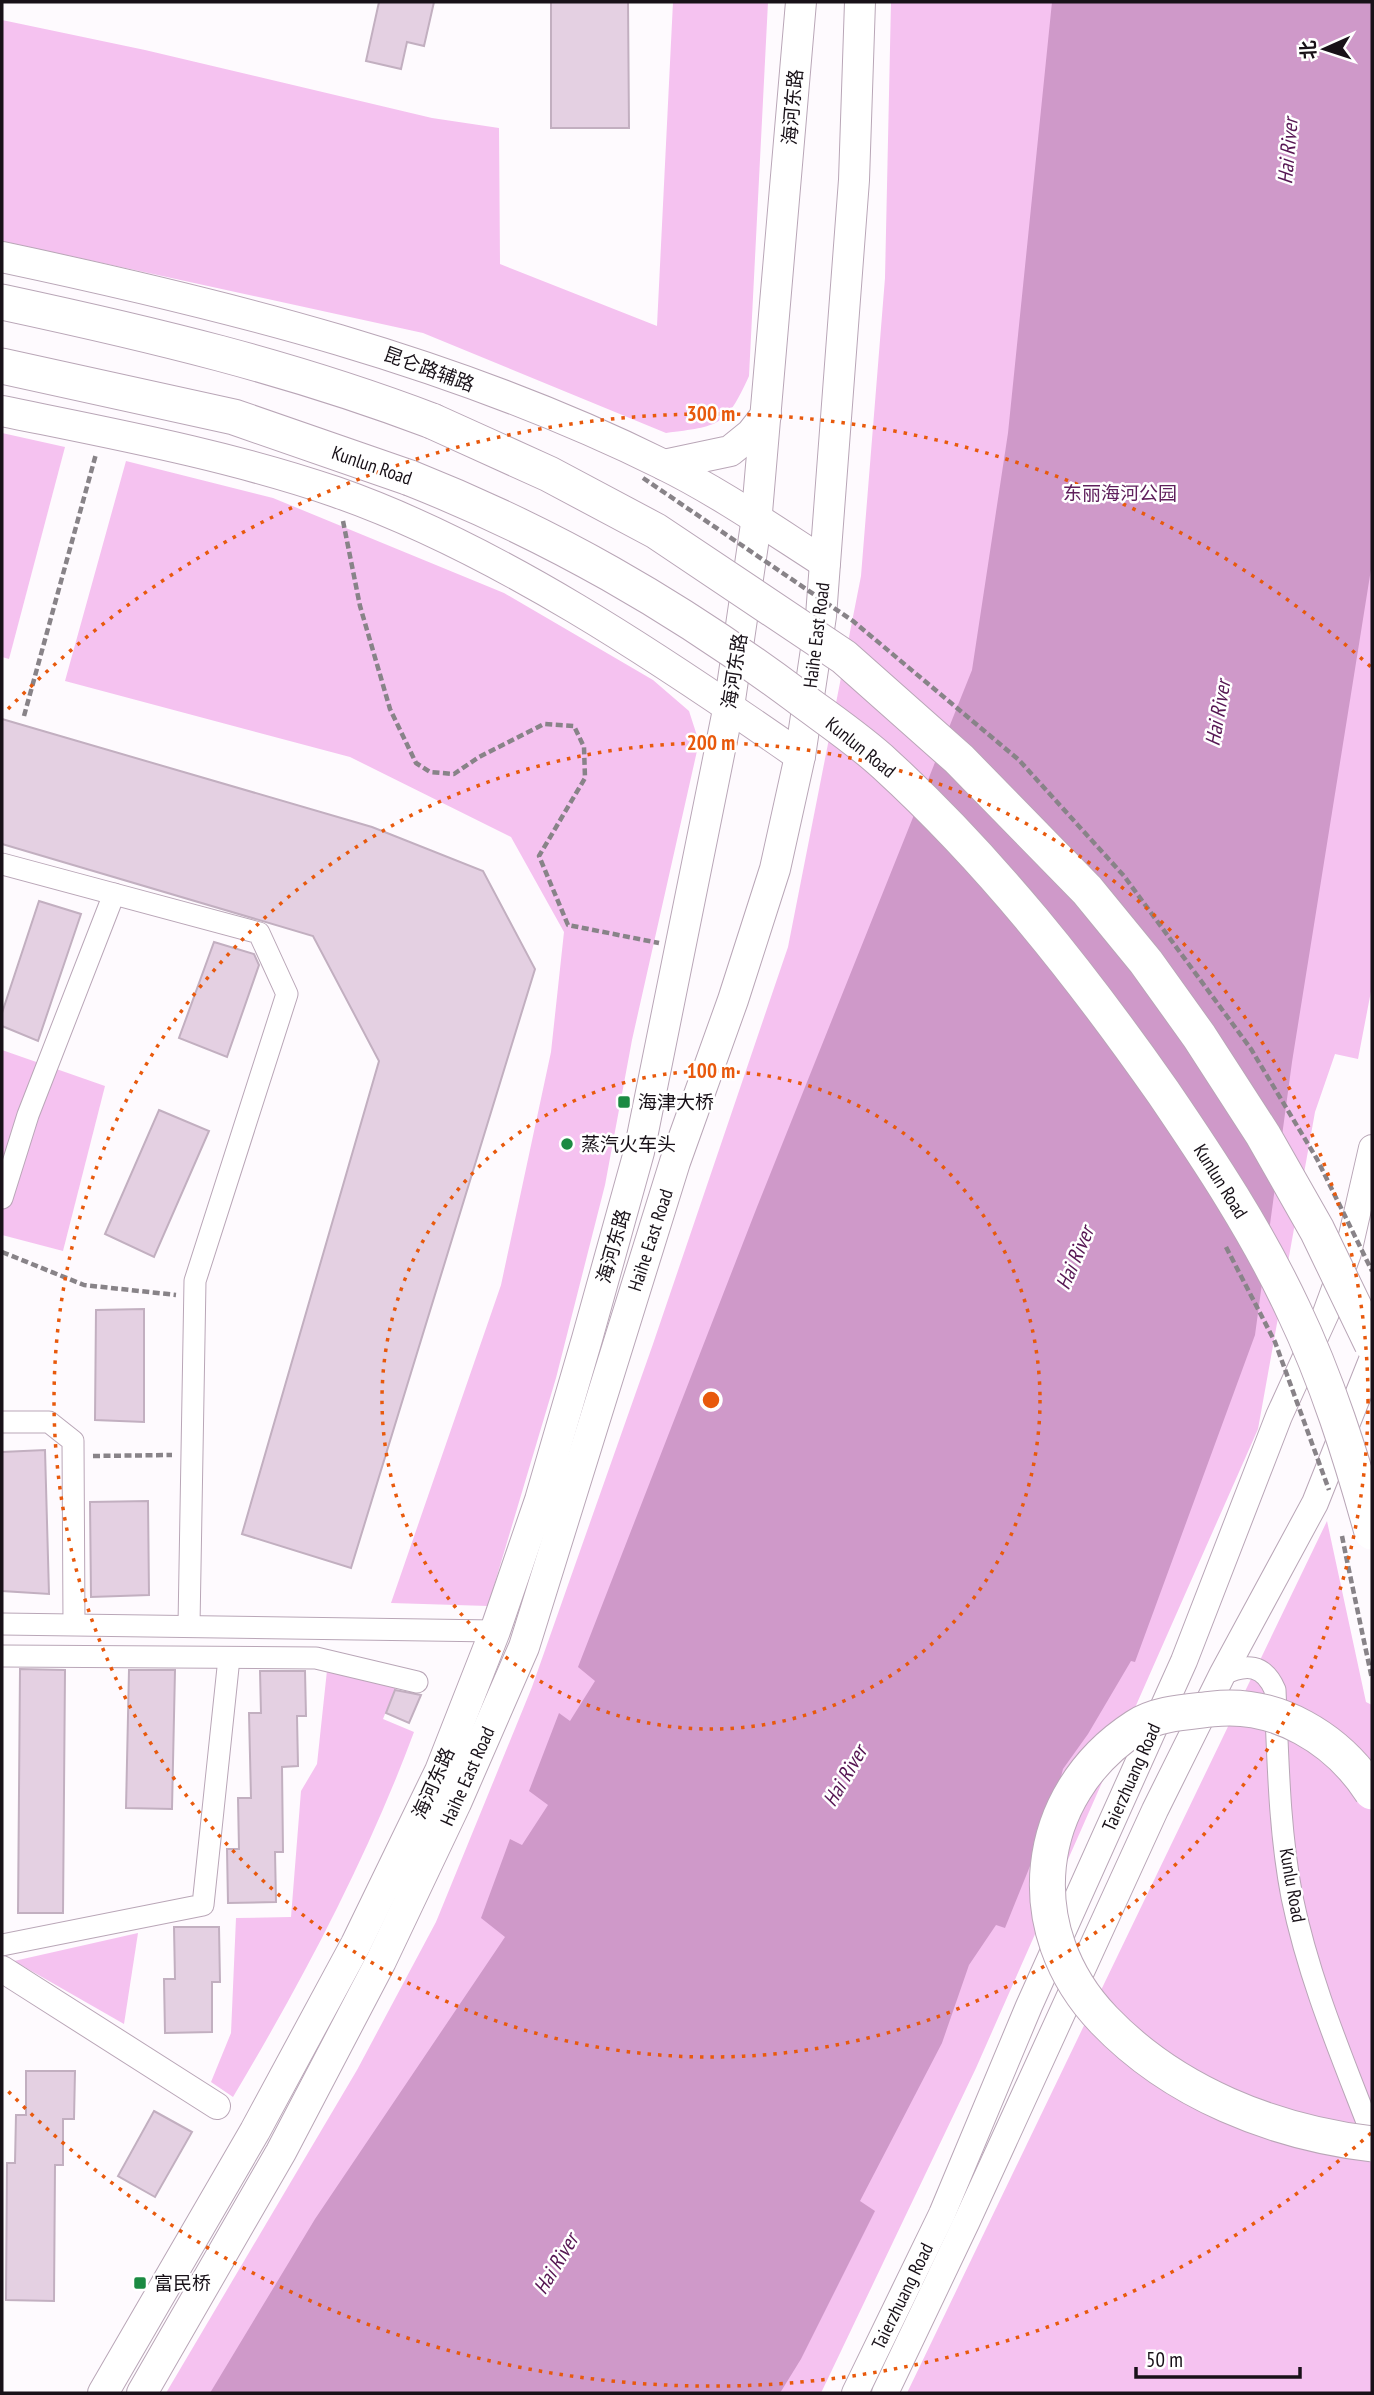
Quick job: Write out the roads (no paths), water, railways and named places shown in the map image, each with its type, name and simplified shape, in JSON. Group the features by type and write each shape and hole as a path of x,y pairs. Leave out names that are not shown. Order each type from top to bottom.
{"highway":[{"path":"2,302 253,360 341,387 432,421 549,474 656,531 844,657 959,759 1087,890 1146,962 1199,1036 1263,1135 1311,1219 1372,1344"},
{"name":"Kunlun Road","path":"2,366 234,417 410,478 483,507 608,569 681,615 759,668 883,762 984,862 1058,951 1132,1048 1202,1149 1254,1234 1293,1309 1322,1379 1352,1458 1357,1532"},
{"path":"1372,1792 1328,1742 1286,1717 1234,1706 1176,1713 1137,1726 1086,1774 1068,1799 1051,1836 1046,1874 1050,1913 1075,1979 1102,2018 1135,2050 1172,2076 1248,2114 1315,2134 1372,2144"}],"main road":[{"name":"海河东路","path":"103,2393 255,2131 356,1944 440,1771 495,1630 540,1500 639,1152 729,703 749,517 766,415 801,2"},
{"name":"Haihe East Road","path":"142,2393 281,2152 381,1961 456,1803 524,1647 671,1175 733,1000 771,882 800,756 821,616 854,180 860,2"},
{"name":"昆仑路辅路","path":"2,257 209,304 364,346 571,421 664,465 825,563"},
{"path":"2,411 194,452 337,493 424,528 503,569 694,685 729,703 781,720 796,717 808,701"},
{"path":"664,465 730,451 751,434 766,415"},
{"path":"749,517 808,569 818,592 821,616"},
{"path":"694,685 705,698 713,720 716,770"},
{"path":"729,703 800,756"}],"street":[{"path":"2,864 259,933 288,995 195,1280 189,1625"},
{"path":"2,1198 28,1115 114,894"},
{"name":"Taierzhuang Road","path":"855,2393 942,2214 1029,2006 1184,1661 1256,1470 1326,1313 1348,1252 1371,1165"},
{"name":"Taierzhuang Road","path":"884,2393 967,2221 1155,1810 1222,1675 1315,1503 1372,1360"},
{"path":"2,1422 49,1422 73,1441 74,1624"},
{"path":"2,1624 495,1630"},
{"path":"2,1656 316,1658 417,1682"},
{"path":"2,1945 202,1905 229,1658"},
{"name":"Kunlu Road","path":"1222,1675 1245,1665 1258,1668 1269,1676 1275,1690 1279,1792 1292,1897 1323,2009 1372,2134"},
{"path":"2,1969 217,2106"}],"water":[{"name":"Hai River","path":"1052,2 1372,2 1372,563 1292,1062 1255,1335 1135,1662 1131,1661 1088,1734 1063,1769 1051,1814 1005,1928 996,1925 969,1965 942,2043 860,2201 875,2211 801,2359 780,2393 210,2393 315,2219 505,1937 481,1918 510,1839 522,1845 548,1805 529,1791 559,1713 570,1721 595,1681 578,1667 757,1207 972,670 1008,433"}],"place":[{"name":"海津大桥","path":"624,1102"},
{"name":"蒸汽火车头","path":"567,1144"},
{"name":"富民桥","path":"140,2283"}],"park label":[{"name":"东丽海河公园","path":"1120,493"}]}
